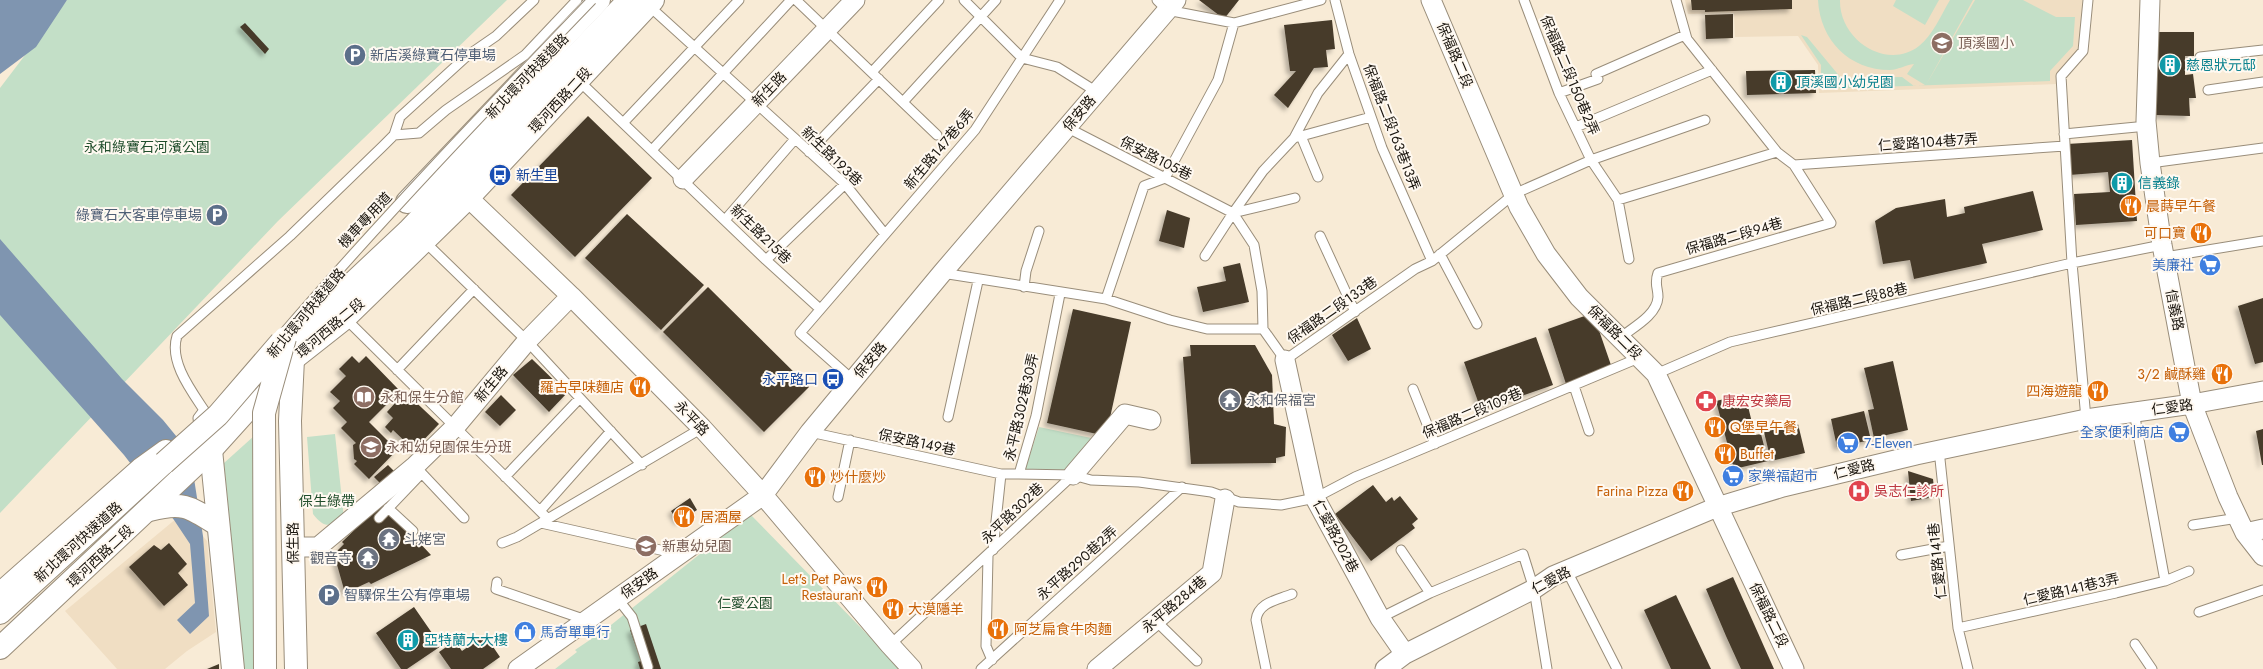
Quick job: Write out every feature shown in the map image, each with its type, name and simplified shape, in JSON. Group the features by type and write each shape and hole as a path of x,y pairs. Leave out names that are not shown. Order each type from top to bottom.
{"main road":[{"name":"新北環河快速道路","path":"0,613 218,415 287,348 341,270 599,0"},
{"name":"環河西路二段","path":"0,594 141,469 199,426 287,348 408,231 461,191 578,80 643,2"},
{"name":"環河西路二段","path":"0,648 150,510 211,450 287,348 345,318 424,240 461,191 643,2"},
{"name":"保生路","path":"287,348 294,547 296,669"},
{"path":"265,669 264,413 287,348"},
{"path":"199,426 211,450 233,669"},
{"path":"150,510 170,504 186,507 218,525"}],"street":[{"name":"新生路","path":"683,179 855,0"},
{"name":"保福路二段","path":"1431,0 1519,207 1546,254 1579,297 1621,337 1656,374 1788,666"},
{"name":"信義路","path":"2150,0 2147,126 2150,163 2164,251 2192,404 2263,556"},
{"name":"保安路","path":"518,669 763,495 810,432 942,273 1097,92 1167,3"},
{"name":"永平路","path":"461,191 571,296 702,428 763,495 912,669"},
{"name":"新生路","path":"294,547 318,548 418,470 527,341 571,296"},
{"name":"仁愛路202巷","path":"1285,360 1315,498 1380,618 1405,654"},
{"name":"仁愛路","path":"1385,669 1405,654 1534,589 1553,576 1717,507 1783,487 1939,450 2086,419 2192,404 2263,391"},
{"path":"1073,475 1125,414 1151,420"},
{"name":"永平路284巷","path":"1097,669 1212,573 1225,499"}],"lane":[{"path":"199,426 198,418 204,410 176,361 174,345 177,336 290,236 394,135 400,117 467,56 496,36 534,0"},
{"path":"394,135 419,133 446,110 525,55 578,0"},
{"name":"機車專用道","path":"164,464 206,423 338,269 470,127 592,0"},
{"path":"624,123 694,46 739,0"},
{"path":"652,150 791,0"},
{"path":"796,0 937,135"},
{"path":"872,72 939,0"},
{"path":"964,0 1022,58 1056,66 1097,92"},
{"path":"903,102 996,0"},
{"name":"新生路147巷6弄","path":"853,380 800,333 870,254 884,234 976,130 1060,0"},
{"path":"1167,3 1234,23 1321,0"},
{"name":"保福路二段163巷13弄","path":"1335,0 1349,54 1382,148 1432,261"},
{"name":"保福路二段150巷2弄","path":"1524,0 1559,93 1591,160 1618,200"},
{"path":"1676,0 1685,35 1777,152 1794,165"},
{"path":"2086,419 2072,263 2061,76 2083,51 2088,0"},
{"name":"新生路193巷","path":"643,2 694,46 845,184 884,234"},
{"path":"1106,299 1144,186 1165,178 1218,80 1234,23"},
{"path":"1559,93 1598,78 1596,74 1685,35"},
{"path":"2200,57 2263,50"},
{"path":"1205,256 1263,171 1297,137 1318,93 1349,54"},
{"path":"1576,127 1712,70"},
{"path":"809,152 879,79"},
{"name":"新生路215巷","path":"578,80 766,260 820,309"},
{"path":"2208,90 2263,82"},
{"path":"1297,137 1371,117"},
{"name":"保福路二段133巷","path":"1263,329 1285,360 1416,269 1432,261 1514,194 1591,160 1705,120"},
{"path":"2064,134 2147,126"},
{"name":"保安路105巷","path":"1066,127 1233,213"},
{"path":"1297,137 1318,177"},
{"path":"725,220 795,139"},
{"name":"仁愛路104巷7弄","path":"1794,165 2065,146"},
{"path":"2150,163 2263,148"},
{"path":"1629,259 1618,200 1777,152"},
{"name":"保福路二段94巷","path":"1621,337 1654,309 1658,297 1655,282 1658,273 1831,223 1794,165"},
{"path":"766,260 845,184"},
{"path":"1233,213 1295,198"},
{"path":"942,273 1060,294 1106,299 1170,320 1207,329 1263,329 1262,291 1254,245 1233,213"},
{"path":"1024,287 1026,271 1039,231"},
{"path":"1320,236 1354,312"},
{"path":"424,240 527,341 642,465"},
{"name":"保福路二段88巷","path":"1656,374 1730,342 2072,263 2164,251 2263,241"},
{"path":"1440,254 1477,324"},
{"path":"948,417 978,280"},
{"path":"397,370 474,290"},
{"name":"永平路302巷30弄","path":"1060,294 1036,416 1019,474 1073,475"},
{"path":"345,318 456,426 540,511 544,521"},
{"name":"保福路二段109巷","path":"1315,498 1355,477 1641,358"},
{"path":"1574,386 1589,431"},
{"path":"1413,389 1435,444"},
{"path":"505,477 580,398"},
{"path":"2134,412 2165,581"},
{"path":"502,543 544,521 642,465 702,428"},
{"path":"540,511 611,431"},
{"name":"保安路149巷","path":"810,432 1001,474 1019,474"},
{"path":"838,497 850,440"},
{"name":"仁愛路141巷","path":"1939,450 1958,628 1968,669"},
{"path":"379,518 418,470 464,518"},
{"path":"992,660 986,646 990,553 1001,474"},
{"path":"1073,475 1091,480 1128,481 1182,487 1211,492 1225,499 1239,502 1281,504 1315,498"},
{"name":"永平路302巷","path":"890,645 1073,475"},
{"name":"永平路290巷2弄","path":"981,669 1182,487"},
{"path":"388,508 413,531"},
{"path":"544,521 679,555"},
{"path":"2193,525 2249,527"},
{"path":"1901,555 1949,546"},
{"path":"1401,550 1430,593"},
{"path":"1380,618 1430,593 1523,554 1534,589 1547,669"},
{"path":"1567,571 1617,669"},
{"name":"仁愛路141巷3弄","path":"1958,628 2165,581 2189,571"},
{"path":"497,582 496,589 586,620"},
{"path":"2199,612 2263,590"},
{"path":"1266,669 1256,620 1257,612 1264,605 1292,594"},
{"path":"617,598 632,617 648,667"},
{"path":"1155,620 1197,661"},
{"path":"2135,644 2152,669"}],"shaded area":[{"name":"頂溪國小","path":"1685,0 2082,0 2081,49 2057,84 1819,93 1818,65 1798,36 1735,37 1734,13 1688,14"},
{"path":"183,513 207,541 216,632 187,651 165,669 117,669 65,611"}],"green space":[{"name":"永和綠寶石河濱公園","path":"67,0 507,0 278,221 0,513 0,88"},
{"path":"1818,0 1840,0 1842,14 1847,28 1856,39 1867,47 1880,53 1893,55 1906,53 1919,46 1933,31 1950,0 1973,0 1926,85 1975,0 2023,0 2056,17 2075,17 2073,46 2050,71 2050,81 1918,86 1925,85 1907,74 1914,64 1893,70 1875,69 1862,65 1839,50 1824,28"},
{"path":"1896,0 1939,0 1925,25 1893,6"},
{"path":"1801,35 1807,37 1841,78 1902,77 1914,86 1821,89 1821,65"},
{"path":"1039,427 1096,439 1060,477 1025,470"},
{"name":"保生綠帶","path":"335,434 344,519 334,524 327,525 320,522 313,514 307,437"},
{"path":"254,436 275,669 244,669 224,463"},
{"name":"仁愛公園","path":"750,514 901,669 555,669 577,652 575,650 606,629"}],"water":[{"path":"0,0 67,0 36,47 0,74"},
{"path":"0,239 122,379 163,420 190,453 203,536 209,616 190,634 177,620 195,603 190,544 174,520 124,455 0,315"}],"building":[{"path":"1199,0 1239,0 1224,19"},
{"path":"1691,0 1792,0 1792,9 1705,12 1705,10 1692,10"},
{"path":"1733,14 1733,38 1706,39 1705,15"},
{"path":"1332,20 1335,49 1326,50 1328,67 1314,68 1288,108 1274,95 1296,71 1290,71 1284,25"},
{"path":"245,23 269,49 265,54 240,27"},
{"name":"慈恩狀元邸","path":"2156,32 2194,32 2194,56 2185,56 2185,75 2193,74 2196,98 2189,98 2190,116 2155,115"},
{"name":"頂溪國小幼兒園","path":"1815,70 1816,93 1747,95 1746,71"},
{"path":"588,116 652,178 575,257 511,195"},
{"name":"信義錄","path":"2132,140 2137,221 2076,225 2074,194 2110,192 2108,172 2069,175 2067,144"},
{"path":"2033,191 2043,230 1982,244 1987,263 1914,279 1910,260 1883,264 1875,221 1896,208 1945,199 1947,217 1965,213 1964,207"},
{"path":"1167,210 1190,218 1184,248 1159,241"},
{"path":"627,214 704,285 661,330 585,258"},
{"path":"1240,263 1249,302 1203,312 1197,287 1226,281 1223,267"},
{"path":"708,287 809,387 764,432 663,332"},
{"path":"2263,298 2263,362 2255,364 2238,306"},
{"path":"1073,309 1131,322 1106,436 1047,423"},
{"path":"1593,313 1612,368 1566,384 1548,329"},
{"path":"1357,318 1371,349 1348,361 1332,335"},
{"path":"1536,337 1553,385 1481,410 1464,362"},
{"name":"永和保福宮","path":"1190,345 1255,345 1272,375 1274,424 1286,427 1285,456 1276,458 1276,463 1191,464 1183,357 1191,356"},
{"path":"352,356 359,363 366,356 400,391 369,422 397,450 369,479 354,464 357,461 354,459 353,445 356,443 341,428 347,422 333,408 340,401 330,392 346,376 339,369"},
{"path":"532,359 567,393 549,412 513,375"},
{"path":"1893,361 1908,430 1874,438 1868,410 1874,409 1864,368"},
{"path":"405,392 439,424 414,450 393,430 391,433 385,427 393,418 387,412"},
{"path":"1745,394 1755,435 1761,434 1768,461 1734,469 1716,401"},
{"path":"501,395 516,410 500,426 485,412"},
{"path":"1864,411 1871,440 1837,447 1831,419"},
{"path":"1798,424 1805,453 1771,461 1764,432"},
{"path":"2263,429 2263,465 2262,465 2256,431"},
{"path":"388,465 394,471 380,483 374,477"},
{"path":"1908,471 1933,479 1935,497 1911,501"},
{"path":"1373,485 1386,502 1392,497 1394,501 1400,496 1418,519 1412,524 1415,528 1371,561 1335,514"},
{"path":"690,498 697,510 678,522 671,511"},
{"path":"382,503 431,555 371,584 369,582 345,593 334,554 344,544 342,542"},
{"path":"169,543 187,564 178,573 188,585 164,606 129,567 154,545 161,550"},
{"path":"1733,577 1774,669 1741,669 1726,636 1706,589"},
{"path":"1676,595 1711,669 1671,669 1644,610"},
{"name":"亞特蘭大大樓","path":"414,607 441,646 407,669 401,669 376,633"},
{"path":"646,624 661,669 640,669 638,662 641,661 630,630"},
{"name":"亞特蘭大大樓","path":"485,635 500,657 483,669 451,669 439,652 455,641 462,651"},
{"path":"219,664 219,669 207,669"}],"place":[{"name":"頂溪國小","path":"1942,43"},
{"name":"新店溪綠寶石停車場","path":"355,55"},
{"name":"慈恩狀元邸","path":"2170,65"},
{"name":"頂溪國小幼兒園","path":"1781,82"},
{"name":"新生里","path":"500,175"},
{"name":"信義錄","path":"2122,183"},
{"name":"晨蒔早午餐","path":"2131,206"},
{"name":"綠寶石大客車停車場","path":"217,215"},
{"name":"可口寶","path":"2201,233"},
{"name":"美廉社","path":"2210,265"},
{"name":"3/2 鹹酥雞","path":"2222,374"},
{"name":"永平路口","path":"833,379"},
{"name":"羅古早味麵店","path":"640,387"},
{"name":"四海遊龍","path":"2098,391"},
{"name":"永和保生分館","path":"364,397"},
{"name":"永和保福宮","path":"1230,400"},
{"name":"康宏安藥局","path":"1706,401"},
{"name":"Q堡早午餐","path":"1715,427"},
{"name":"全家便利商店","path":"2179,432"},
{"name":"7-Eleven","path":"1848,443"},
{"name":"永和幼兒園保生分班","path":"371,447"},
{"name":"Buffet","path":"1725,454"},
{"name":"家樂福超市","path":"1733,476"},
{"name":"炒什麼炒","path":"815,477"},
{"name":"Farina Pizza","path":"1683,491"},
{"name":"吳志仁診所","path":"1859,491"},
{"name":"居酒屋","path":"684,517"},
{"name":"斗姥宮","path":"389,539"},
{"name":"新惠幼兒園","path":"646,546"},
{"name":"觀音寺","path":"368,558"},
{"name":"Let's Pet Paws Restaurant","path":"877,587"},
{"name":"智驛保生公有停車場","path":"329,595"},
{"name":"大漠隱羊","path":"893,609"},
{"name":"阿芝扁食牛肉麵","path":"998,629"},
{"name":"馬奇單車行","path":"525,632"},
{"name":"亞特蘭大大樓","path":"408,640"}]}
